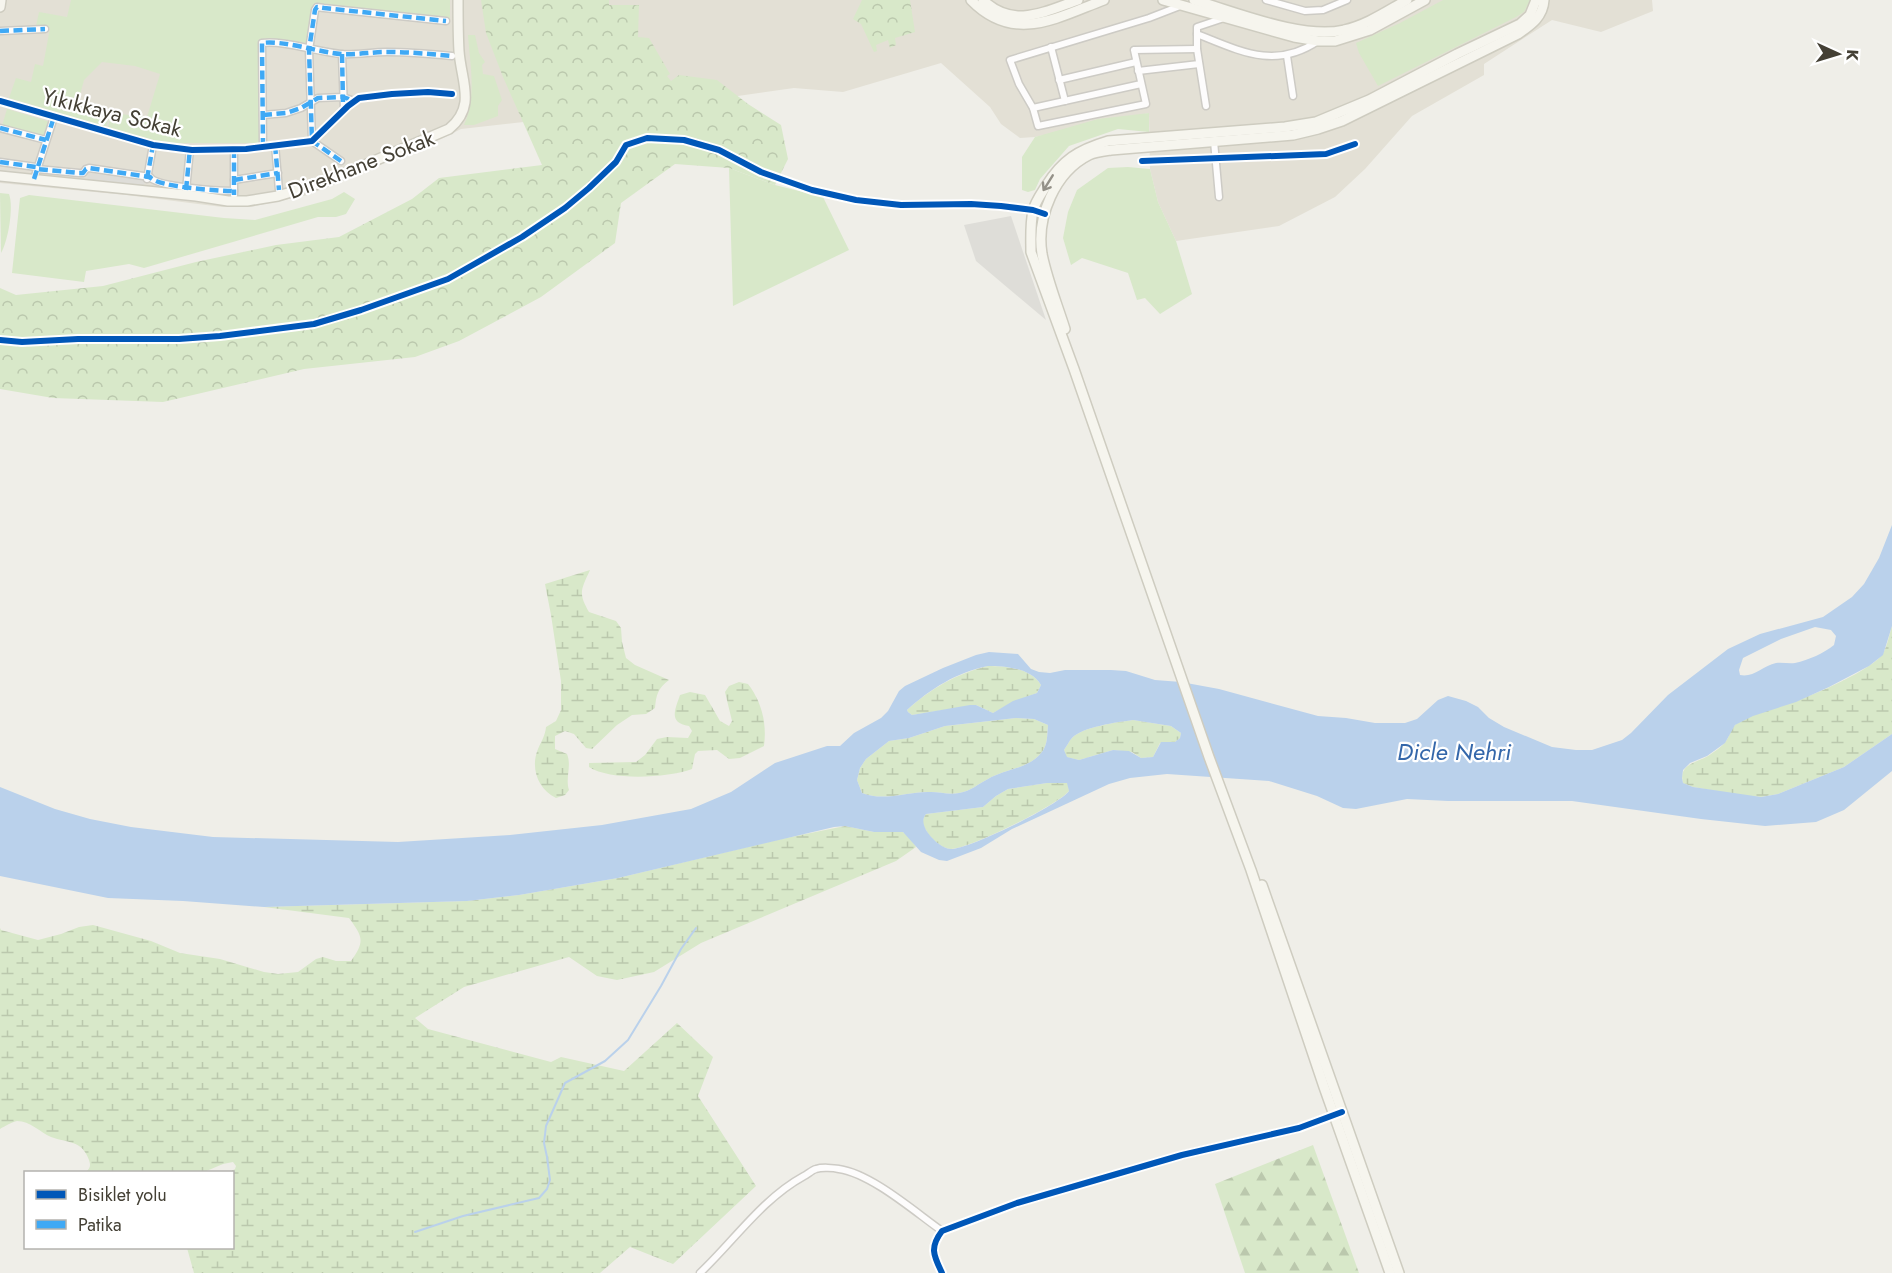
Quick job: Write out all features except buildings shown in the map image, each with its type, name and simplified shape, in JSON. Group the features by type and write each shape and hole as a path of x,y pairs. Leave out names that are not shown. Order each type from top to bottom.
{"main road":[{"path":"0,7 1,0"},
{"name":"Direkhane Sokak","path":"0,176 228,201 278,196 327,181 449,129 463,115 464,76 459,54 458,0"},
{"path":"971,0 986,14 1001,22 1016,24 1032,24 1050,20 1104,0"},
{"path":"983,0 1006,15 1022,17 1078,0"},
{"path":"1163,0 1294,37 1318,41 1335,41 1370,30 1425,0"},
{"path":"1194,0 1305,31 1327,32 1345,30 1369,21 1407,0"},
{"path":"1390,1273 1254,869 1076,368 1031,252 1030,233 1033,210 1055,171 1072,155 1090,146 1108,141 1285,127 1316,122 1369,100 1520,24 1530,15 1536,0"},
{"path":"1076,368 1042,251 1042,229 1048,201 1061,178 1076,163 1090,154 1112,150 1293,135 1342,121 1518,34 1535,22 1544,7 1544,0"},
{"path":"1338,1114 1399,1273"}],"street":[{"path":"1266,0 1284,3 1305,11 1323,10 1347,0"},
{"path":"1182,5 1149,18 1010,60 1019,84 1033,108 1038,126 1146,104 1134,50 1197,49"},
{"path":"312,141 309,50 317,7 446,21"},
{"path":"1206,105 1197,49 1197,27 1226,18"},
{"path":"0,31 45,29"},
{"path":"1197,34 1245,53 1287,56 1305,50 1318,41"},
{"path":"263,147 262,43 342,54 392,52 452,56"},
{"path":"1051,47 1065,101"},
{"path":"342,54 344,110"},
{"path":"1287,56 1293,96"},
{"path":"1059,80 1136,62"},
{"path":"1138,71 1199,64"},
{"path":"1033,108 1141,84"},
{"path":"312,141 359,98 428,92 452,94"},
{"path":"263,115 286,113 301,108 318,98 343,97 354,101"},
{"name":"Yıkıkkaya Sokak","path":"0,101 153,145 189,149 234,149 312,141"},
{"path":"33,179 54,117"},
{"path":"0,128 46,140"},
{"path":"0,340 22,342 220,336 314,324 361,310 448,279 513,242 565,208 589,188 616,162 626,145 647,138 693,142 718,150 761,172 812,190 856,200 901,205 971,204 1033,210 1045,214"},
{"path":"312,141 341,161"},
{"path":"1214,141 1219,197"},
{"path":"1142,161 1326,154 1355,144"},
{"path":"147,178 153,145"},
{"path":"275,146 279,190"},
{"path":"186,189 189,149"},
{"path":"0,162 38,169 82,173 89,168 152,179 154,182 186,189 234,193 234,149"},
{"path":"234,180 278,173"},
{"path":"942,1273 933,1254 936,1238 942,1231 1017,1203 1182,1155 1299,1128 1338,1114"},
{"path":"700,1273 761,1208 791,1183 817,1169 839,1169 856,1174 882,1188 942,1231"}],"shaded area":[{"path":"0,0 1652,0 1653,11 1601,32 1552,20 1484,64 1484,75 1412,116 1365,169 1335,197 1279,226 1176,241 1158,202 1150,169 1149,113 1035,137 1020,138 1001,124 990,107 941,63 843,92 794,88 682,104 461,129 431,144 308,195 251,207 222,207 0,183"},
{"path":"88,173 145,180 144,186 87,179"},
{"path":"1011,216 1046,320 976,261 964,225"}],"green space":[{"path":"71,0 450,0 450,19 315,4 306,43 259,39 260,143 164,143 108,128 111,113 147,117 160,74 135,66 102,62 84,80 77,106 110,113 106,127 9,98 16,78 31,82 35,64 43,66 50,28 36,26 39,12 67,17"},
{"path":"481,0 609,0 609,5 639,5 638,37 649,38 670,74 667,76 671,81 679,75 717,80 748,104 781,125 788,159 775,185 729,168 675,164 621,203 615,243 541,297 459,341 415,357 304,369 163,402 53,398 0,389 0,288 16,295 103,286 196,262 276,245 339,237 412,199 439,178 542,165 486,33"},
{"path":"862,0 910,0 915,32 895,38 896,45 890,48 888,40 876,45 877,51 874,52 861,24 853,19"},
{"path":"1443,0 1530,0 1524,12 1516,17 1378,86 1359,53 1356,43"},
{"path":"468,35 475,35 479,53 485,62 482,65 483,74 494,76 502,100 498,106 498,116 474,125 464,125 472,92"},
{"path":"7,109 50,122 47,137 2,126"},
{"path":"1149,113 1149,132 1118,129 1069,146 1040,179 1035,190 1028,192 1022,190 1022,157 1035,137 1098,119"},
{"path":"729,168 775,185 823,197 849,250 733,306"},
{"path":"1108,168 1150,169 1158,202 1176,241 1192,294 1160,314 1145,298 1137,300 1128,273 1082,258 1071,265 1063,238 1068,212 1077,190"},
{"path":"344,192 355,199 346,214 336,217 318,217 144,268 129,264 86,271 84,282 12,273 20,198 29,195 255,220 332,199"},
{"path":"0,193 9,194 11,207 8,232 1,253"},
{"path":"590,570 582,591 583,600 589,612 616,621 621,628 626,658 635,665 669,680 658,692 655,708 646,714 632,715 617,725 592,749 586,748 574,734 565,731 555,736 555,749 567,754 569,763 569,790 565,795 556,798 540,784 535,770 536,756 546,727 556,721 561,710 561,681 545,584"},
{"path":"1892,626 1892,734 1844,767 1778,794 1761,797 1745,796 1693,787 1683,783 1683,772 1686,768 1720,747 1739,722 1820,691 1849,678 1873,663 1883,653"},
{"path":"988,666 1024,672 1037,679 1041,685 1037,693 993,713 976,705 912,715 908,712 907,710 916,702 944,683"},
{"path":"739,682 748,684 760,706 765,730 764,746 740,758 729,759 717,750 698,751 695,754 692,769 654,776 625,776 589,767 589,763 636,762 645,755 657,739 688,738 692,731 689,726 678,722 675,715 680,695 690,692 705,695 720,721 729,726 732,721 725,692 729,686"},
{"path":"1016,718 1034,719 1048,725 1044,749 1037,758 1024,765 959,793 922,792 879,796 862,793 857,780 860,768 866,759 889,741 909,738 945,726"},
{"path":"1133,720 1171,726 1181,733 1180,738 1175,742 1160,743 1153,757 1141,758 1132,752 1113,750 1079,760 1066,757 1064,750 1077,734 1101,726"},
{"path":"1047,783 1068,783 1069,791 1062,798 1032,816 961,847 951,849 940,845 930,836 924,826 923,820 926,814 983,807 1008,789"},
{"path":"845,826 874,832 903,832 916,847 896,861 701,943 654,972 617,980 597,976 569,957 464,987 415,1018 428,1029 551,1062 561,1057 624,1071 677,1023 713,1057 698,1096 756,1186 673,1264 630,1247 600,1273 194,1273 187,1249 234,1249 234,1171 232,1171 236,1166 233,1162 206,1171 87,1171 90,1162 78,1146 51,1137 22,1121 8,1124 0,1129 0,928 38,940 93,925 151,941 180,953 220,959 264,972 278,974 298,972 316,959 323,957 336,961 351,961 360,944 357,930 349,918 264,907 467,901 519,895 618,878"},
{"path":"1313,1145 1359,1273 1245,1273 1215,1184"}],"water":[{"name":"Dicle Nehri","path":"1892,525 1892,626 1883,655 1869,666 1829,687 1735,725 1725,743 1707,756 1690,763 1683,770 1683,783 1693,787 1761,797 1778,794 1844,767 1892,734 1892,771 1844,810 1816,822 1765,826 1572,801 1407,799 1356,809 1343,808 1317,796 1269,781 1167,774 1130,778 1109,784 1012,829 981,848 947,861 921,852 903,832 874,832 845,826 618,878 519,895 467,901 264,907 108,898 0,876 0,787 55,809 90,819 131,827 213,837 398,842 510,835 602,825 691,809 731,792 775,763 827,746 840,746 854,733 881,718 905,686 943,668 989,652 1018,654 1031,669 1039,672 1126,671 1155,680 1219,689 1318,716 1375,723 1405,723 1417,719 1438,700 1448,696 1466,701 1478,707 1489,718 1504,727 1552,747 1592,750 1622,740 1668,695 1728,649 1760,634 1823,617 1852,597 1864,584 1879,558","holes":["1815,627 1831,630 1836,636 1834,645 1811,658 1795,663 1771,664 1749,675 1740,675 1739,670 1743,658 1781,639","988,666 1017,669 1031,675 1041,685 1037,693 1013,701 993,713 976,705 912,715 908,712 907,710 935,688 966,672","1016,718 1034,719 1048,725 1045,746 1037,758 967,791 956,794 922,792 888,796 862,793 857,780 860,768 866,759 889,741 909,738 945,726","1133,720 1171,726 1181,733 1180,738 1175,742 1161,742 1153,757 1141,758 1129,751 1113,750 1079,760 1067,757 1064,750 1077,734","1047,783 1067,783 1069,791 1062,798 1032,816 993,835 961,847 951,849 944,847 926,830 923,822 926,814 983,807 1008,789"]}],"waterway":[{"path":"415,1232 463,1216 539,1198 547,1189 550,1180 544,1143 546,1126 565,1083 605,1061 628,1040 681,949 696,928"}],"marked path":[{"path":"341,161 312,141 309,50 317,7 446,21"},
{"path":"0,31 45,29"},
{"path":"263,147 262,43 280,43 341,54 395,52 452,56"},
{"path":"342,54 343,102"},
{"path":"263,115 286,113 301,108 318,98 343,97 354,101"},
{"path":"34,179 54,117"},
{"path":"0,128 46,140"},
{"path":"147,179 153,145"},
{"path":"275,145 279,190"},
{"path":"186,190 190,149"},
{"path":"234,149 234,195"},
{"path":"0,162 37,169 79,173 89,168 150,177 176,186 234,191"},
{"path":"234,180 278,173"}],"cycle path":[{"path":"0,101 153,145 192,150 246,149 312,141 359,98 428,92 452,94"},
{"path":"0,340 22,342 220,336 314,324 361,310 448,279 522,237 565,208 589,188 616,162 626,145 647,138 684,140 719,150 761,172 812,190 856,200 901,205 1001,206 1045,214"},
{"path":"1142,161 1326,154 1355,144"},
{"path":"942,1273 934,1252 935,1242 942,1231 1017,1203 1182,1155 1299,1128 1342,1112"}]}
